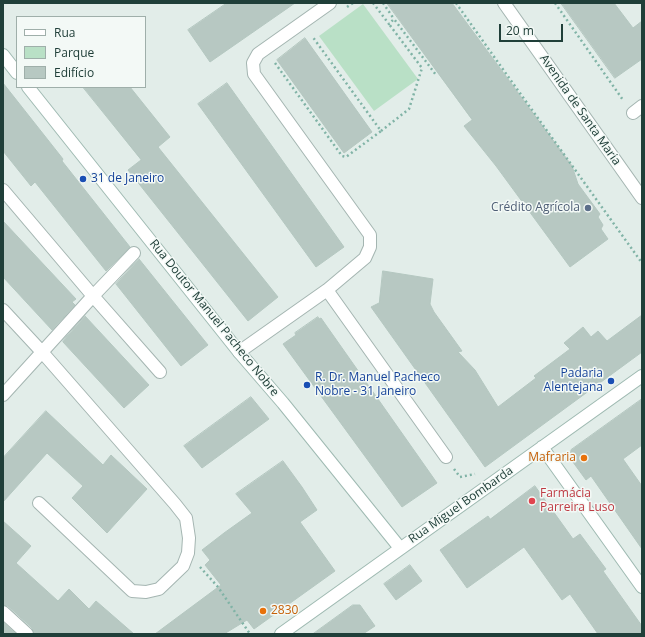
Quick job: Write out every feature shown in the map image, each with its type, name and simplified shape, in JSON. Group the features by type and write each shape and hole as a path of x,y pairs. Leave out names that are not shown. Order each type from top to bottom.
{"street":[{"path":"239,352 327,290 365,258 370,247 370,234 254,74 253,63 258,54 330,3"},
{"name":"Avenida de Santa Maria","path":"504,3 642,198"},
{"path":"3,55 16,72"},
{"name":"Rua Doutor Manuel Pacheco Nobre","path":"29,88 239,352 283,403 400,548"},
{"path":"3,190 160,372"},
{"path":"3,395 134,253"},
{"path":"327,290 446,457"},
{"path":"3,310 42,352 186,518 189,538 188,554 183,566 159,589 146,592 132,591 39,503"},
{"name":"Rua Miguel Bombarda","path":"281,634 642,376"},
{"path":"542,447 642,587"},
{"path":"3,612 26,634"}],"path":[{"path":"275,61 275,64 342,156 346,157 409,109 422,68 373,3"},
{"path":"383,3 436,75"},
{"path":"456,3 642,263"},
{"path":"555,3 637,110"},
{"path":"390,24 394,19"},
{"path":"310,34 381,131"},
{"path":"446,457 460,477 475,473"},
{"path":"188,554 218,588 250,634"}],"green space":[{"path":"363,4 418,79 374,111 319,36"}],"building":[{"path":"227,3 295,3 210,62 188,30"},
{"path":"387,3 452,3 572,166 578,184 600,214 598,217 603,225 601,229 608,239 570,267 496,166 464,126 472,120"},
{"path":"561,3 614,3 633,28 642,21 642,59 615,78"},
{"path":"305,38 372,132 344,153 277,60"},
{"path":"3,83 130,247 106,271 35,182 31,186 3,151"},
{"path":"227,83 344,247 316,267 198,104"},
{"path":"84,88 131,88 170,137 158,147 278,297 248,321 128,170 141,160"},
{"path":"3,221 76,299 72,302 75,305 52,330 3,277"},
{"path":"139,259 208,345 181,366 116,284"},
{"path":"383,271 433,279 430,304 434,312 462,351 458,352 475,370 498,407 536,378 534,376 570,349 564,343 583,327 591,337 598,331 607,341 642,315 642,352 485,467 371,307 379,303"},
{"path":"85,316 149,385 124,408 63,342"},
{"path":"318,317 319,319 321,318 437,483 402,507 283,344 296,335 295,333"},
{"path":"251,397 269,419 202,468 184,446"},
{"path":"642,399 642,445 623,459 642,486 642,549 591,476 586,480 570,458 571,450"},
{"path":"46,411 103,465 111,455 147,489 107,533 72,498 83,486 47,453 3,502 3,458"},
{"path":"283,461 317,510 300,522 335,571 254,629 247,620 224,634 155,634 221,585 205,565 210,560 202,550 252,513 236,494"},
{"path":"535,486 573,539 580,534 606,569 603,571 642,626 642,634 598,634 570,594 562,600 524,547 467,588 440,550 488,516 490,519"},
{"path":"3,521 31,546 16,563 58,601 69,589 89,609 96,601 134,634 34,634 32,628 8,606 3,605"},
{"path":"410,565 422,581 396,600 384,584"},
{"path":"353,605 360,605 375,626 363,634 313,634"},
{"path":"3,622 16,634 3,634"}],"place":[{"name":"31 de Janeiro","path":"83,179"},
{"name":"Crédito Agrícola","path":"588,208"},
{"name":"Padaria Alentejana","path":"611,381"},
{"name":"R. Dr. Manuel Pacheco Nobre - 31 Janeiro","path":"307,385"},
{"name":"Mafraria","path":"584,458"},
{"name":"Farmácia Parreira Luso","path":"532,501"},
{"name":"2830","path":"263,611"}]}
